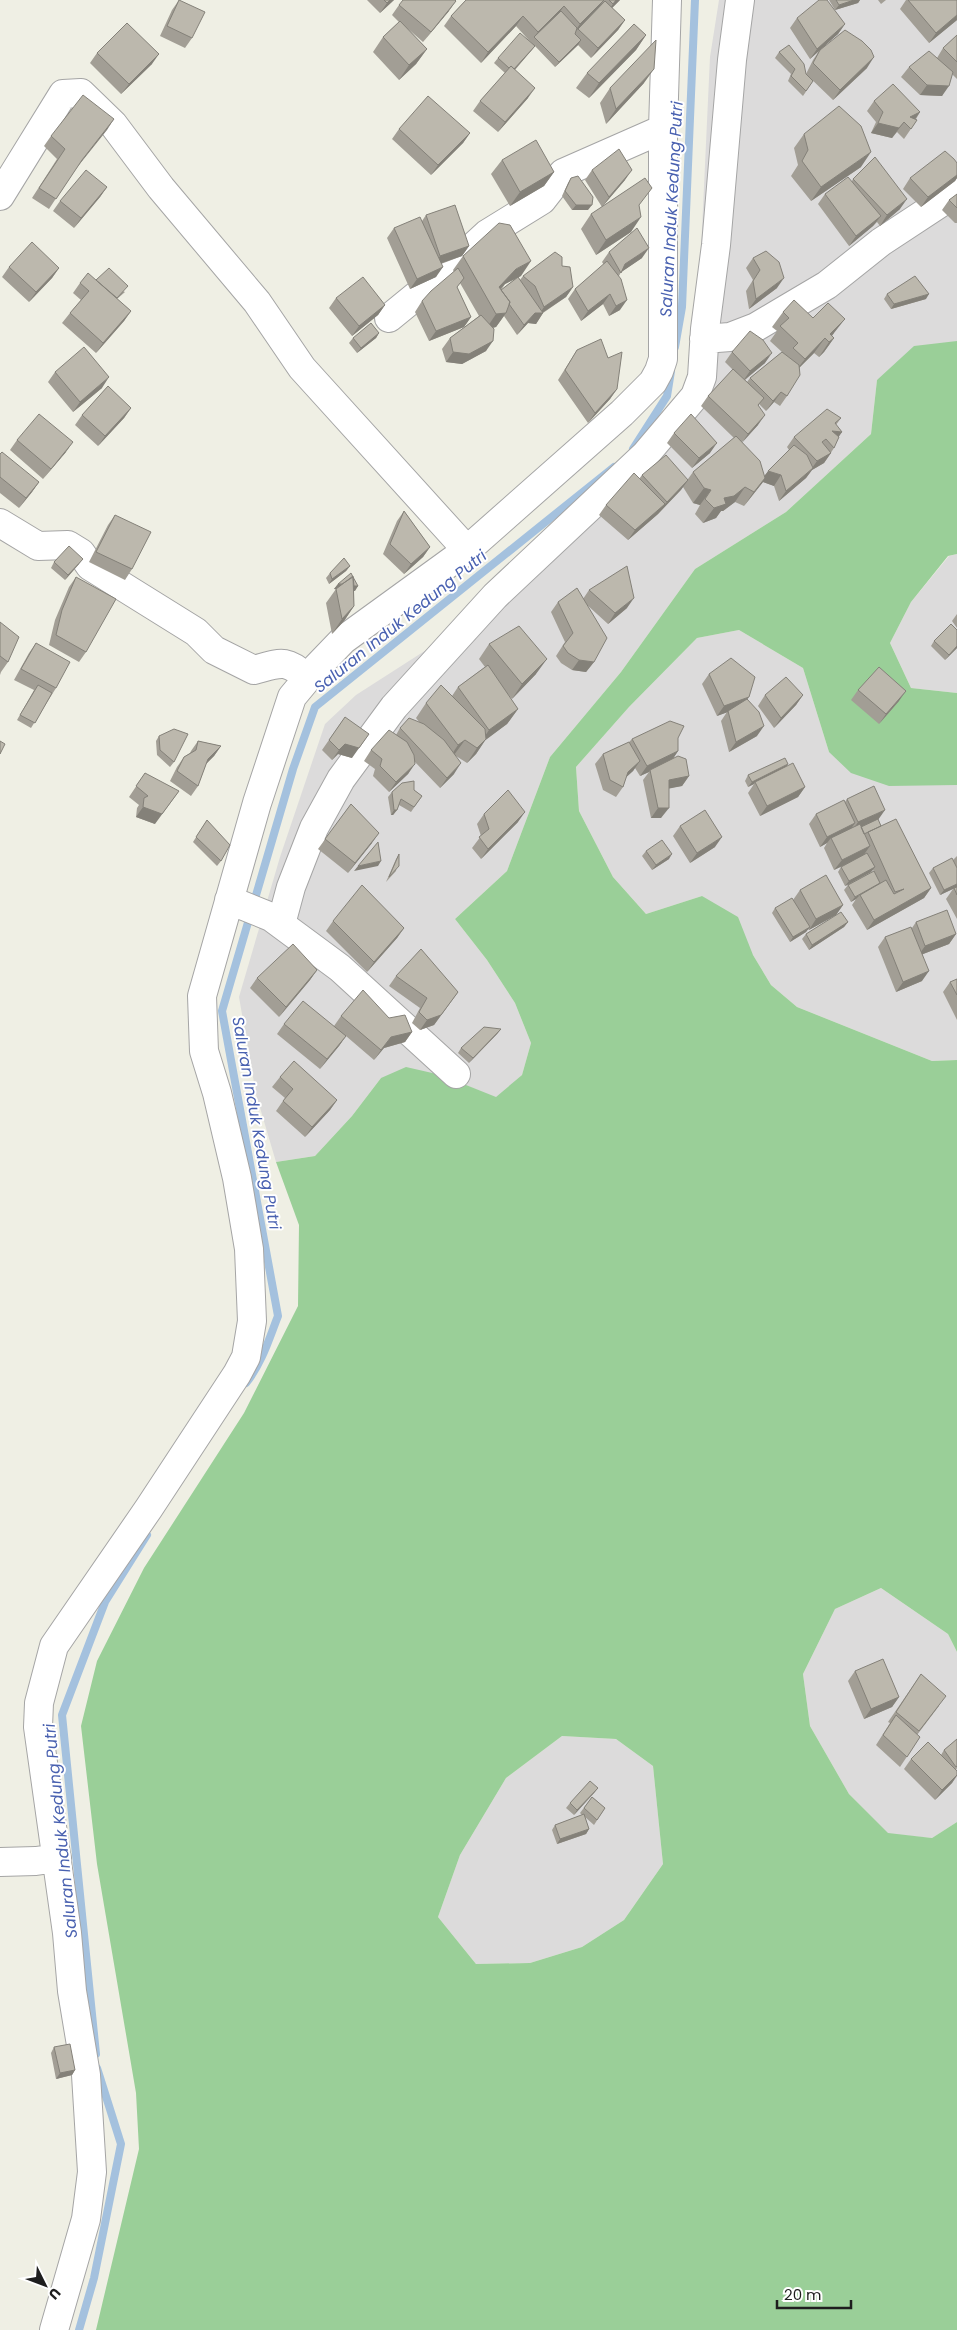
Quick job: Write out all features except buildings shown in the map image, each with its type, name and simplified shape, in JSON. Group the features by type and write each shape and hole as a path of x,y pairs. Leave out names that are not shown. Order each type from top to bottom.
{"street":[{"path":"54,2330 86,2220 92,2172 86,2075 72,1992 58,1858 38,1727 39,1703 54,1646 149,1508 236,1374 246,1357 250,1340 252,1321 249,1249 244,1212 217,1093 204,1051 202,996 233,902 257,803 292,697 343,640 467,550 622,413 653,382 659,371 663,359 663,129 667,0"},
{"path":"276,921 314,828 347,771 394,707 495,596 646,455 695,396 702,377 704,339 716,245 732,60 740,0"},
{"path":"0,196 63,94 81,93 113,124 161,188 258,302 302,368 467,550"},
{"path":"389,318 449,269 487,234 542,200 563,173 663,129"},
{"path":"704,339 730,337 756,327 783,312 827,285 882,242 957,192"},
{"path":"0,523 38,546 68,545 81,553 90,566 196,632 214,650 254,670 278,664 295,667 307,678"},
{"path":"233,902 276,921 340,968 456,1074"},
{"path":"0,1862 58,1858"}],"shaded area":[{"path":"719,0 957,0 957,341 877,380 871,434 786,512 695,569 621,672 550,757 507,871 455,919 487,960 515,1003 531,1043 522,1075 496,1098 441,1075 381,1078 352,1116 315,1156 276,1162 256,1094 239,997 280,857 325,724 356,695 476,618 657,441 705,357 701,251 710,57"},
{"path":"957,554 957,693 911,688 890,643 911,602 949,556"},
{"path":"739,630 803,668 829,752 957,785 957,1060 932,1061 797,1007 771,985 753,955 702,896 646,914 613,877 579,811 576,767 629,707 697,638"},
{"path":"881,1588 948,1634 957,1652 957,1822 932,1838 888,1834 849,1794 810,1726 803,1674 835,1609"},
{"path":"562,1736 616,1739 653,1766 663,1864 624,1920 582,1947 530,1963 476,1964 438,1917 460,1855 506,1778"}],"green space":[{"path":"957,341 957,554 948,556 911,602 890,643 911,688 957,693 957,785 889,786 851,773 829,752 803,668 739,630 697,638 629,707 576,767 579,811 613,877 646,914 702,896 738,917 753,955 771,985 797,1007 932,1061 957,1060 957,1652 948,1634 881,1588 835,1609 803,1674 810,1726 849,1794 888,1833 932,1838 957,1822 957,2330 96,2330 139,2149 136,2093 97,1864 81,1726 97,1661 144,1568 244,1413 298,1306 299,1225 276,1162 315,1156 352,1116 381,1078 406,1067 441,1075 496,1097 522,1075 531,1043 515,1003 487,960 455,919 507,871 550,757 621,672 695,569 786,512 871,434 877,380 914,346","holes":["562,1736 616,1739 653,1766 663,1864 624,1920 582,1947 530,1963 476,1964 438,1917 460,1855 506,1778"]}],"waterway":[{"name":"Saluran Induk Kedung Putri","path":"675,347 682,307 695,0"},
{"name":"Saluran Induk Kedung Putri","path":"633,449 667,396 671,371"},
{"name":"Saluran Induk Kedung Putri","path":"246,1383 261,1359 278,1316 222,1011 293,769 315,707 614,467"},
{"name":"Saluran Induk Kedung Putri","path":"96,2054 62,1715 105,1602 147,1535"},
{"name":"Saluran Induk Kedung Putri","path":"79,2330 94,2278 121,2144 97,2068"}]}
